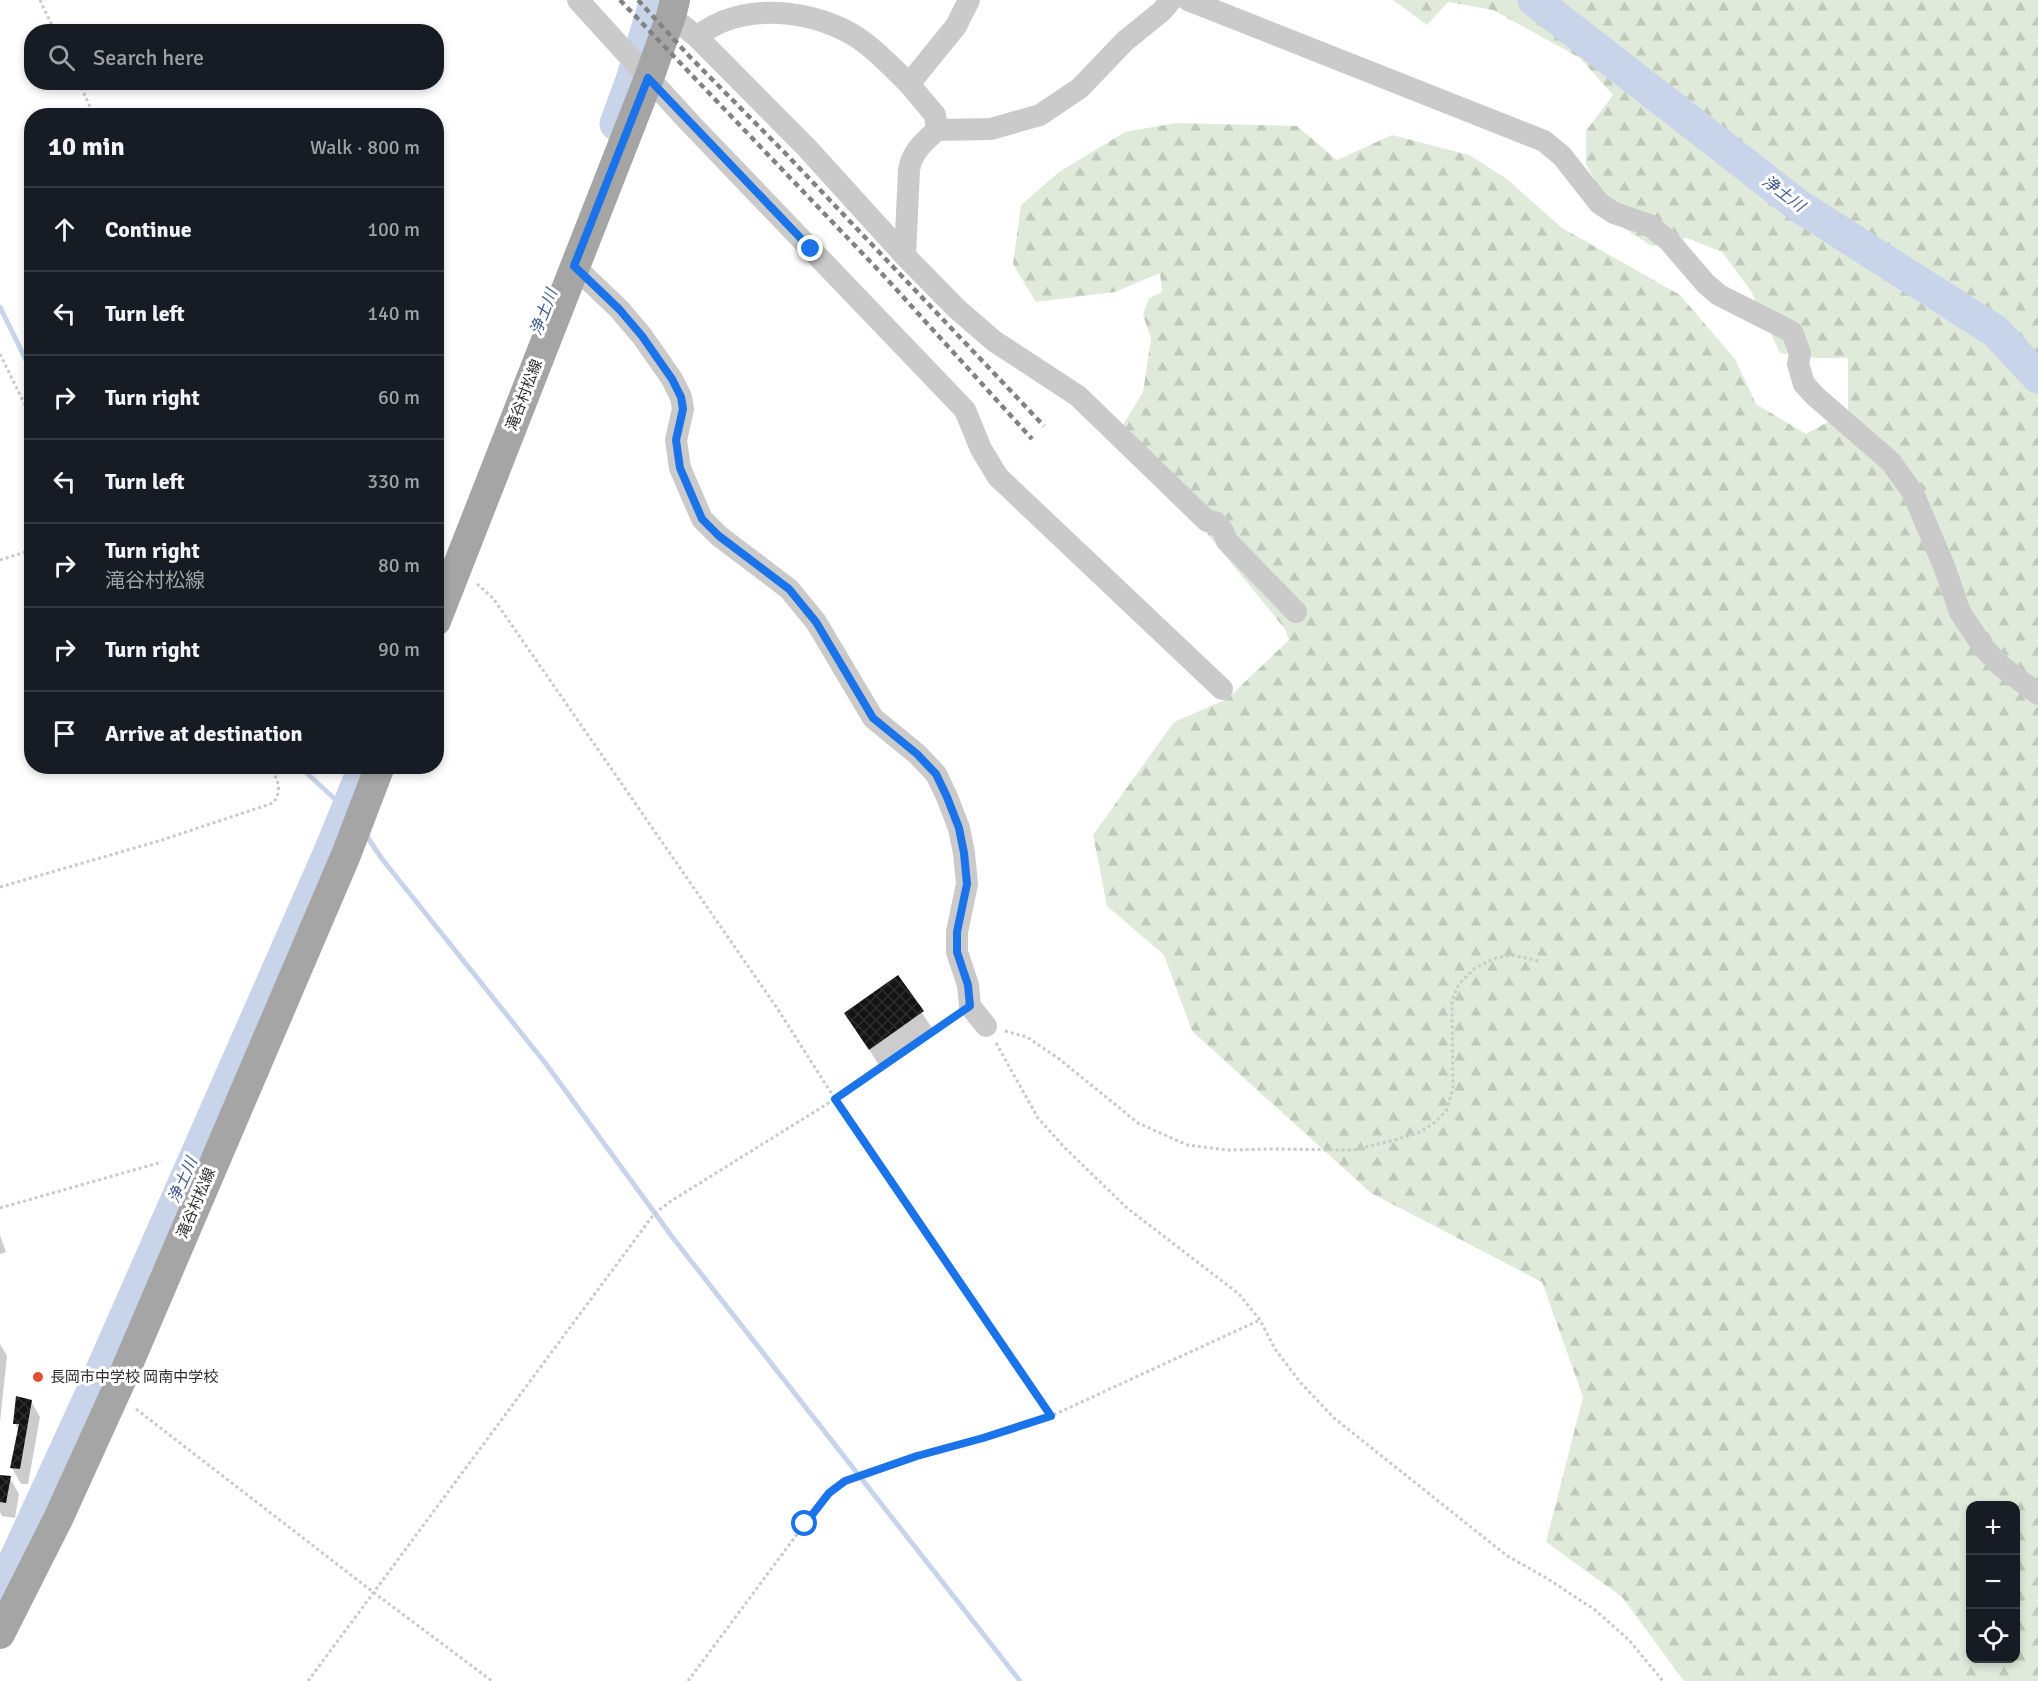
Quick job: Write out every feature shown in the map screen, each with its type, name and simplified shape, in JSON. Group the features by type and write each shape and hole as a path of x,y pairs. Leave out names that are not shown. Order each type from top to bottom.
{"main road":[{"name":"滝谷村松線","path":"444,601 648,78 673,8"},
{"name":"滝谷村松線","path":"0,1634 58,1519 124,1374 353,837 377,774"}],"street":[{"path":"578,0 648,78 965,410 981,450 998,477 1222,689"},
{"path":"909,84 956,26 969,0"},
{"path":"905,256 911,159 918,147 937,130 991,129 1040,114 1080,88 1125,41 1162,11 1171,0"},
{"path":"1188,0 1544,141 1562,156 1599,203 1614,213 1649,225 1669,241 1706,284 1719,295 1792,332 1800,353 1798,364 1804,384 1822,403 1892,462 1913,493 1944,566 1960,612 1983,647 2001,666 2038,694"},
{"path":"673,8 697,37 807,148 905,256 957,309 994,341 1078,396 1207,522 1215,522 1223,531 1227,541 1296,612"},
{"path":"697,37 722,20 775,13 807,18 835,26 860,40 909,84 935,116 937,130"},
{"path":"574,266 619,309 642,336 672,379 681,397 683,409 676,440 680,468 702,519 719,536 789,589 816,622 873,718 917,754 936,774 959,828 964,853 967,884 957,932 957,952 968,985 970,1006 986,1026"}],"path":[{"path":"40,0 51,24"},
{"path":"83,90 90,108"},
{"path":"0,354 24,403"},
{"path":"0,560 24,552"},
{"path":"454,575 480,585 493,598 777,1008 835,1099 1051,1416"},
{"path":"0,887 162,840 273,803 278,797 279,788 274,774"},
{"path":"986,1026 1027,1037 1058,1058 1138,1123 1187,1145 1227,1150 1353,1150 1419,1132 1434,1123 1446,1111 1453,1089 1452,1000 1459,984 1474,968 1496,958 1512,955 1539,961"},
{"path":"308,1681 654,1214 680,1195 835,1099 970,1006"},
{"path":"986,1026 1038,1118 1065,1148 1127,1208 1239,1294 1260,1320 1275,1349 1300,1382 1334,1418 1506,1555 1595,1610 1628,1639 1663,1681"},
{"path":"0,1208 162,1162"},
{"path":"688,1681 818,1506 829,1493 845,1481 917,1456 1051,1416 1260,1320"},
{"path":"136,1409 492,1681"}],"green space":[{"path":"1393,0 2038,0 2038,1681 1684,1681 1622,1597 1546,1542 1583,1397 1542,1282 1371,1193 1192,1031 1164,955 1107,906 1093,835 1174,722 1227,699 1289,640 1285,629 1121,428 1143,392 1151,338 1143,315 1149,298 1162,292 1160,273 1115,292 1036,302 1013,264 1021,205 1059,172 1125,132 1176,123 1297,126 1337,160 1392,135 1469,155 1507,179 1562,228 1680,295 1735,359 1756,404 1806,434 1848,411 1848,358 1817,358 1780,353 1751,291 1722,252 1687,238 1652,246 1620,226 1586,164 1586,131 1613,95 1580,58 1493,10 1448,2 1427,25"}],"building":[{"path":"898,975 924,1011 869,1050 844,1013"},
{"path":"16,1396 32,1400 20,1469 10,1468 19,1424 13,1424"},
{"path":"0,1475 11,1476 6,1503 0,1502"}],"waterway":[{"name":"浄土川","path":"616,124 656,0"},
{"name":"浄土川","path":"1534,0 1799,206 1995,331 2038,377"},
{"path":"0,307 24,356"},
{"path":"308,774 350,813"},
{"name":"浄土川","path":"0,1593 91,1395 329,854 362,774"},
{"path":"366,835 382,859 546,1064 673,1238 1020,1681"}],"railway":[{"path":"620,0 885,277 1032,439"},
{"path":"638,0 1044,426"}],"place":[{"name":"長岡市中学校 岡南中学校","path":"38,1377"}],"route":[{"path":"805,1524 829,1493 845,1481 882,1467 1051,1416 835,1099 970,1006 968,985 957,952 957,932 967,884 964,853 959,828 947,797 936,774 917,754 873,718 816,622 789,589 719,536 702,519 680,468 676,440 683,409 681,397 672,379 642,336 619,309 574,266 648,78 811,249"}]}
